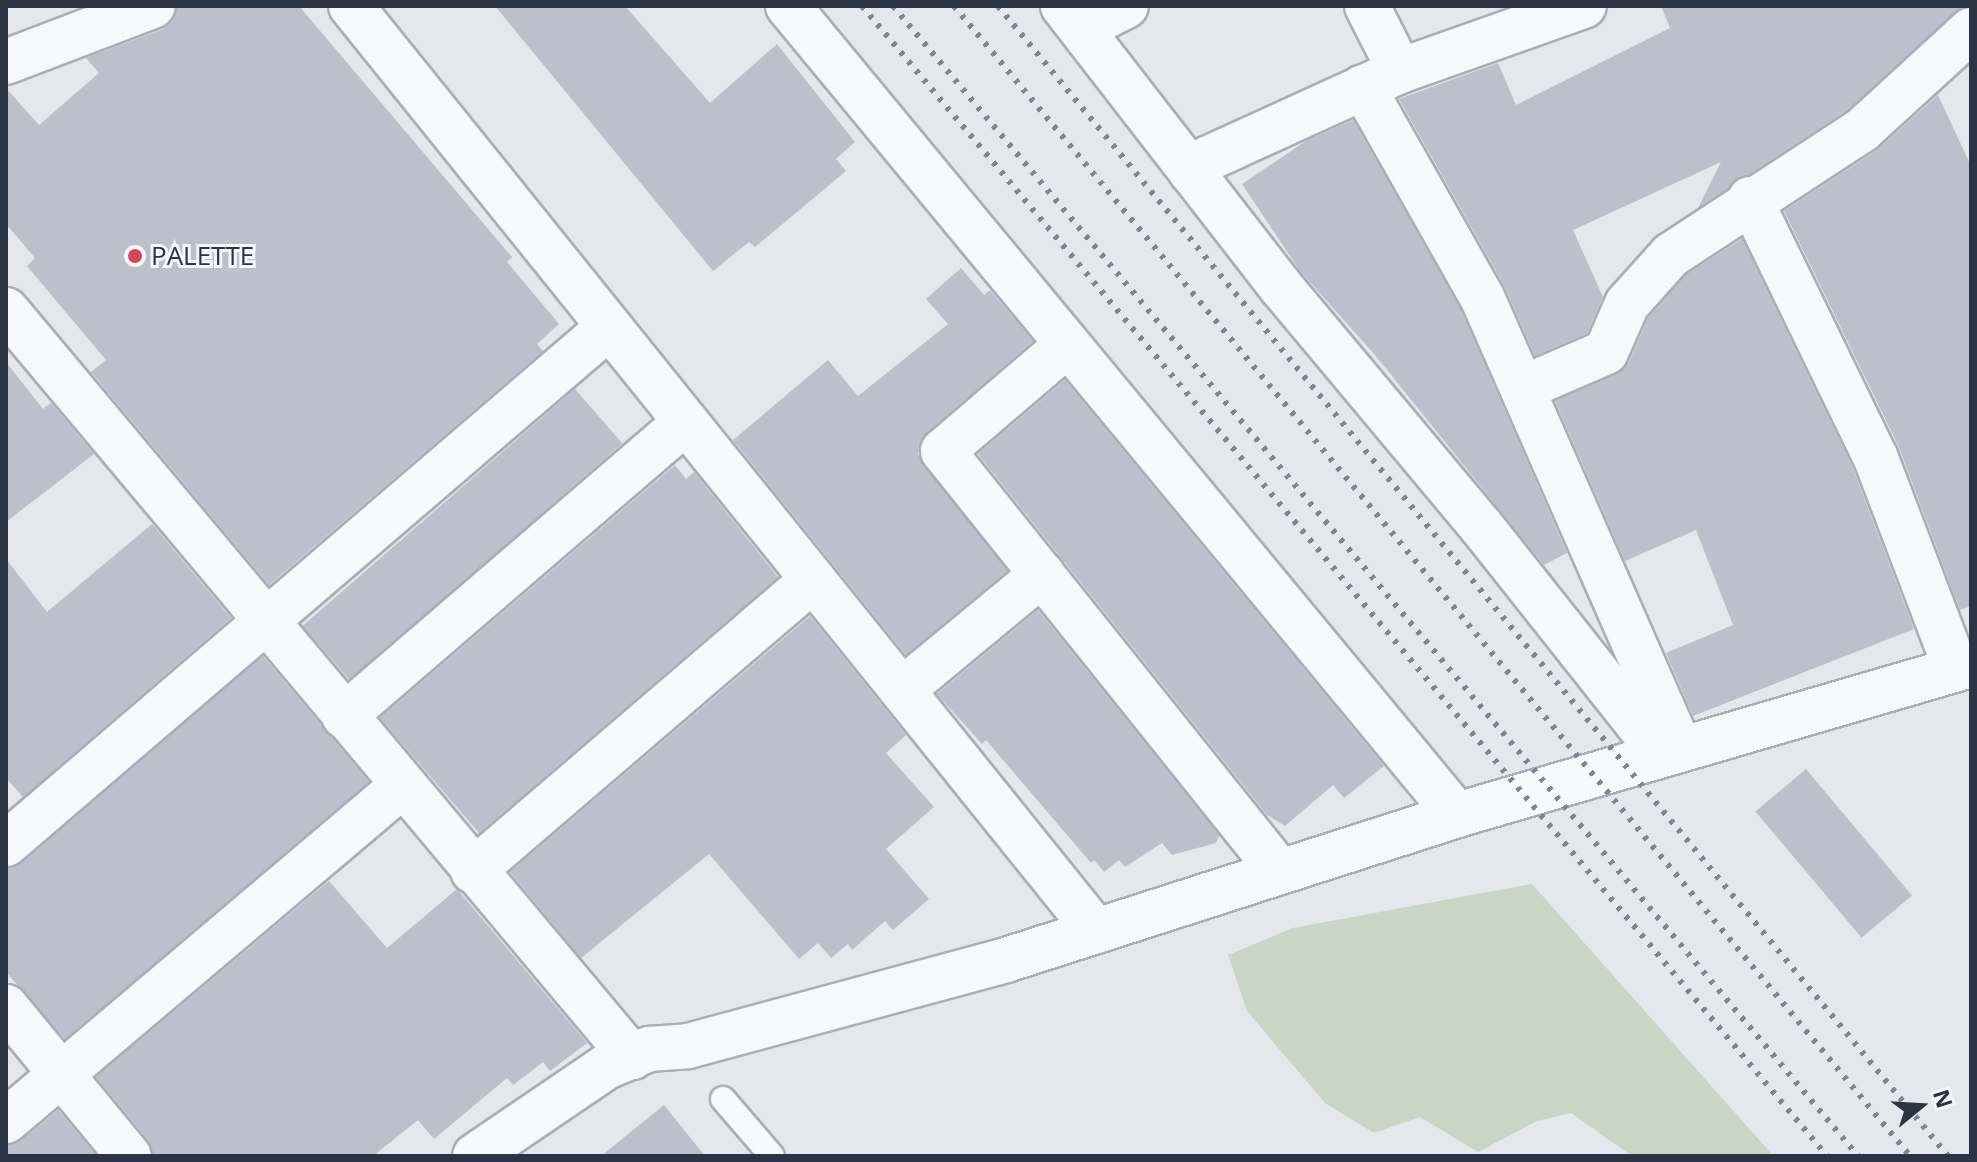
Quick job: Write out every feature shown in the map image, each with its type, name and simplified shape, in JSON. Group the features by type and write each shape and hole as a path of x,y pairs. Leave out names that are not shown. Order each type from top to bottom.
{"street":[{"path":"6,62 153,6"},
{"path":"351,6 1096,931"},
{"path":"788,6 1457,815"},
{"path":"1126,6 1072,17 1191,172 1671,751"},
{"path":"1367,6 1382,79 1523,388 1671,751"},
{"path":"1191,172 1207,159 1382,79 1584,6"},
{"path":"1523,388 1606,352 1627,304 1671,255 1750,199 1862,130 1971,30"},
{"path":"475,1156 581,1083 632,1057 991,964 1457,815 1964,667 1875,456 1750,199"},
{"path":"6,310 632,1057"},
{"path":"6,844 609,327"},
{"path":"1067,345 943,451 1280,872"},
{"path":"344,716 686,422"},
{"path":"902,690 1042,574"},
{"path":"473,871 813,580"},
{"path":"6,1121 402,786"},
{"path":"6,1007 129,1156"}],"lane":[{"path":"723,1099 772,1156"}],"green space":[{"path":"1532,884 1773,1156 1632,1156 1571,1113 1537,1121 1478,1152 1420,1117 1374,1133 1325,1103 1247,1011 1228,955 1293,928"}],"building":[{"path":"177,6 299,6 512,257 507,262 559,324 537,344 543,351 269,585 91,372 106,360 27,266 35,258 6,224 6,88 39,125 99,73 86,58 163,29 173,21"},
{"path":"495,6 625,6 710,103 777,44 855,142 836,159 846,171 755,247 749,242 713,271"},
{"path":"1661,6 1964,6 1847,110 1698,208 1721,162 1573,230 1603,297 1587,333 1535,356 1504,285 1399,99 1498,63 1516,105 1670,28"},
{"path":"1938,95 1971,166 1971,606 1960,610 1898,445 1784,211 1876,151"},
{"path":"1353,120 1460,308 1567,553 1544,565 1375,355 1300,271 1242,184 1306,141"},
{"path":"1742,239 1852,466 1914,629 1693,716 1666,653 1733,625 1696,530 1625,561 1555,401 1617,374 1629,362 1648,318 1687,274"},
{"path":"961,268 984,295 990,290 1033,341 927,432 918,454 1007,571 906,655 733,440 828,360 858,396 948,324 926,299"},
{"path":"6,362 43,409 51,403 94,454 6,522"},
{"path":"1065,380 1384,766 1344,798 1333,785 1285,826 1267,815 978,454"},
{"path":"575,389 622,443 350,680 303,626"},
{"path":"675,465 686,479 694,472 778,577 479,833 380,718"},
{"path":"152,524 231,618 23,797 6,778 6,559 47,612"},
{"path":"1038,610 1219,835 1216,843 1172,855 1162,843 1125,867 1119,860 1104,872 1094,860 1091,863 986,740 982,744 937,694"},
{"path":"810,616 906,735 886,753 934,807 886,849 929,899 893,930 885,921 852,950 848,944 831,958 818,943 799,959 709,854 581,958 510,872"},
{"path":"263,656 369,782 65,1039 6,972 6,868 22,863"},
{"path":"1806,769 1912,895 1862,938 1755,811"},
{"path":"329,881 387,948 457,889 587,1043 550,1071 543,1062 513,1085 507,1078 434,1139 418,1120 373,1156 153,1156 148,1140 96,1077"},
{"path":"664,1105 705,1156 601,1156"},
{"path":"58,1110 95,1154 6,1156 6,1145 22,1140"}],"railway":[{"path":"862,6 1827,1156"},
{"path":"893,6 1858,1156"},
{"path":"954,6 1910,1156"},
{"path":"998,6 1948,1156"}],"place":[{"name":"PALETTE","path":"135,256"}]}
